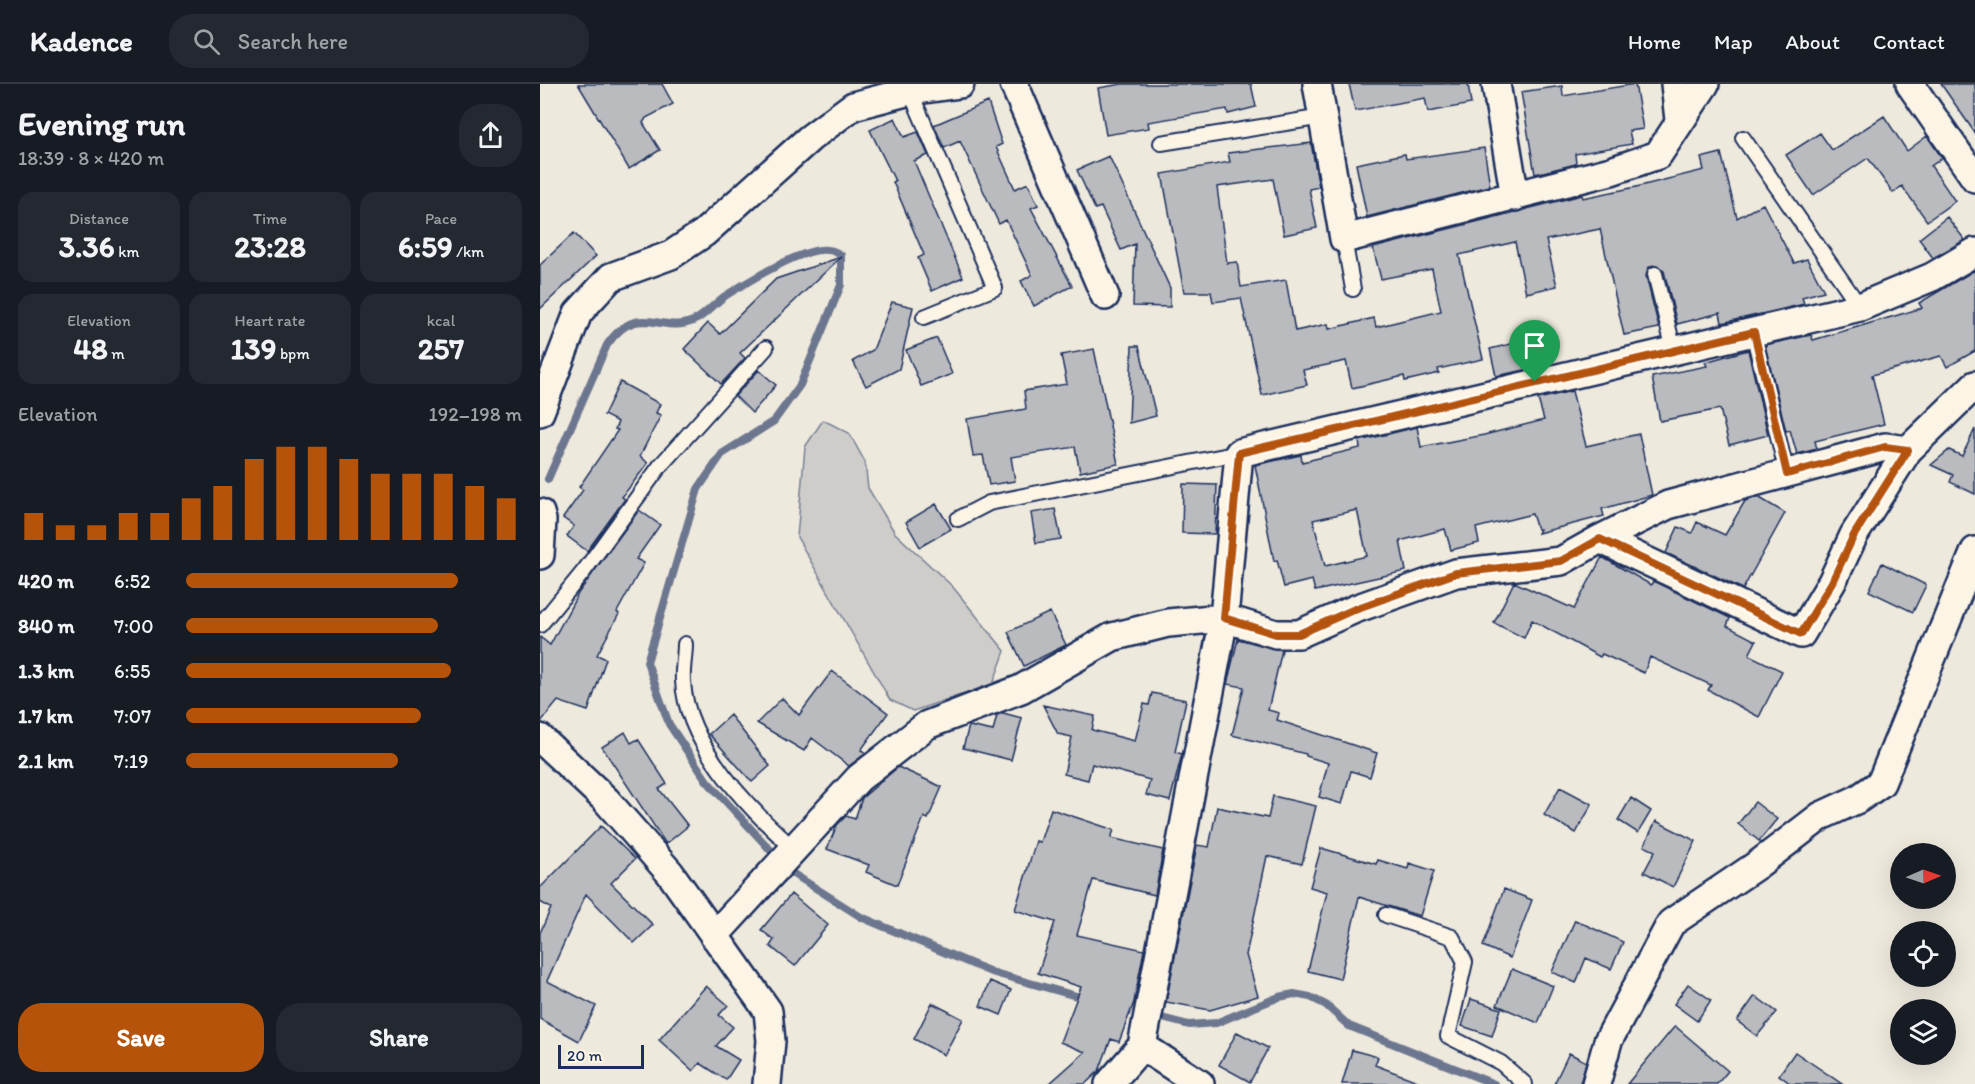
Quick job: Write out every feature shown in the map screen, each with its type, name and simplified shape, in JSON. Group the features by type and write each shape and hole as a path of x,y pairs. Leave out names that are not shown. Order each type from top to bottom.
{"street":[{"path":"540,412 578,313 611,277 671,255 704,233 792,153 853,106 910,91 960,84"},
{"path":"1014,84 1105,296"},
{"path":"1317,84 1344,239 1611,171 1658,155 1679,120 1705,84"},
{"path":"1496,84 1515,196"},
{"path":"1675,84 1679,120"},
{"path":"1910,84 1975,178"},
{"path":"1109,1084 1142,1046 1224,618 1239,453 1860,307 1932,277 1975,252"},
{"path":"1600,539 1801,634 1832,582 1854,535 1908,450 1975,385"},
{"path":"714,936 859,778 927,725 1021,689 1112,637 1168,622 1224,618 1276,634 1299,634 1355,609 1456,573 1561,561 1668,505 1885,447 1908,450"},
{"path":"540,513 540,555"},
{"path":"1596,1084 1608,1041 1671,923 1756,865 1821,816 1858,799 1881,783 1975,551"},
{"path":"540,738 606,800 670,873 768,1011 771,1041 767,1084"},
{"path":"1142,1046 1200,1084"}],"lane":[{"path":"910,91 995,288 924,317"},
{"path":"1161,143 1323,117"},
{"path":"1743,138 1860,307"},
{"path":"1344,239 1353,289"},
{"path":"1655,274 1674,350"},
{"path":"1754,332 1787,474"},
{"path":"540,625 584,571 660,466 766,348"},
{"path":"958,519 989,502 1239,453"},
{"path":"685,644 683,683 694,726 711,755 751,810 794,849"},
{"path":"1386,915 1452,937 1465,962 1448,1036 1501,1063 1525,1084"}],"shaded area":[{"path":"823,420 849,433 865,462 868,488 895,533 952,586 1005,651 993,684 913,711 890,700 797,537 805,447"}],"building":[{"path":"578,84 662,84 673,104 646,118 643,123 660,150 629,169"},
{"path":"1122,84 1251,84 1256,107 1228,114 1227,109 1148,122 1149,128 1106,135 1098,88"},
{"path":"1349,84 1468,84 1471,104 1428,112 1425,98 1355,111"},
{"path":"1635,84 1643,129 1629,131 1632,144 1575,154 1576,164 1535,174 1521,92 1562,86 1563,96"},
{"path":"1941,84 1975,84 1975,133"},
{"path":"988,102 1002,144 996,147 1015,189 1028,183 1038,205 1031,208 1072,286 1034,306 1021,281 1032,275 1006,220 999,224 960,141 944,148 934,125"},
{"path":"1884,116 1907,151 1927,136 1942,158 1931,166 1955,201 1927,221 1902,186 1893,193 1868,158 1813,195 1786,155 1820,133 1832,150"},
{"path":"895,118 904,137 918,132 928,155 914,161 963,277 932,291 918,258 924,255 893,182 895,181 870,130"},
{"path":"1311,143 1319,187 1309,189 1317,228 1284,235 1273,179 1217,187 1227,263 1237,262 1241,287 1286,280 1295,331 1328,324 1329,329 1374,318 1376,327 1441,311 1432,269 1381,279 1373,248 1582,195 1583,198 1704,170 1701,158 1721,153 1737,218 1763,204 1794,263 1807,259 1824,291 1802,297 1804,304 1722,323 1720,313 1677,324 1664,271 1653,265 1648,268 1646,276 1659,328 1624,335 1600,229 1546,240 1557,286 1526,293 1515,242 1459,255 1483,359 1438,369 1439,373 1405,381 1404,376 1352,388 1346,361 1303,370 1307,385 1262,395 1241,298 1213,302 1211,292 1184,292 1162,174 1230,162 1228,153"},
{"path":"1484,148 1490,186 1367,217 1356,164 1405,154 1406,159"},
{"path":"1109,156 1170,288 1170,307 1133,306 1135,244 1121,250 1101,207 1095,209 1077,170"},
{"path":"1947,217 1965,240 1933,258 1919,239"},
{"path":"574,233 596,256 540,309 540,265"},
{"path":"841,257 740,353 745,358 721,384 684,349 708,323 720,334 776,279"},
{"path":"1975,270 1975,351 1947,367 1941,356 1872,375 1884,424 1815,441 1817,449 1797,454 1790,430 1786,431 1765,345 1811,335 1813,340 1922,308 1919,303"},
{"path":"892,302 913,307 899,369 866,386 853,361 873,350"},
{"path":"937,338 952,374 921,386 906,350"},
{"path":"1523,341 1530,369 1496,376 1490,349"},
{"path":"1132,346 1139,346 1156,416 1129,423"},
{"path":"1094,349 1118,464 1080,472 1075,447 1011,457 1015,481 989,485 983,455 973,456 967,419 1026,409 1024,391 1067,384 1061,355"},
{"path":"1748,350 1768,435 1729,445 1720,409 1660,421 1652,377 1707,366 1705,362"},
{"path":"759,370 776,385 752,413 735,396"},
{"path":"620,382 660,404 656,413 661,415 640,456 648,463 622,497 625,499 587,551 567,536 574,526 563,518 583,490 579,487 618,430 615,429 618,422 604,415"},
{"path":"1572,391 1586,446 1639,434 1652,495 1602,509 1604,516 1538,533 1540,529 1537,529 1532,514 1476,528 1479,543 1451,550 1445,529 1400,541 1406,571 1315,591 1312,580 1284,587 1277,560 1274,561 1255,465 1301,455 1302,462 1360,448 1359,441 1417,427 1421,447 1484,435 1544,420 1538,399","holes":["1357,510 1367,556 1325,566 1313,520"]},
{"path":"1975,429 1975,494 1950,482 1953,475 1931,465 1949,450 1962,456"},
{"path":"1183,484 1217,485 1215,534 1182,533"},
{"path":"1758,497 1785,513 1743,589 1666,553 1678,527 1692,533 1697,522 1725,535 1745,501"},
{"path":"936,504 951,529 920,547 906,522"},
{"path":"1055,509 1061,539 1036,543 1031,513"},
{"path":"639,510 660,525 636,559 644,563 597,655 606,659 588,711 558,701 540,723 540,637 550,645 579,592"},
{"path":"1602,557 1651,585 1653,581 1730,618 1727,626 1756,641 1749,655 1782,671 1759,717 1708,690 1711,685 1650,657 1644,673 1602,654 1600,657 1532,620 1524,638 1494,623 1514,582 1574,609"},
{"path":"1882,563 1926,585 1913,612 1869,591"},
{"path":"1050,612 1066,645 1024,666 1008,632"},
{"path":"1238,639 1282,650 1268,710 1279,713 1277,720 1377,753 1370,777 1351,771 1342,804 1319,797 1328,763 1306,756 1306,754 1232,735 1244,687 1227,684"},
{"path":"832,671 888,713 861,750 866,753 849,766 812,738 804,751 757,723 782,698 799,715"},
{"path":"1152,693 1186,700 1175,752 1182,754 1170,801 1146,795 1150,780 1092,764 1088,780 1064,774 1072,737 1058,734 1043,705 1095,716 1092,730 1135,741 1144,704 1149,705"},
{"path":"1003,713 1022,718 1011,760 963,748 969,726 993,731 997,715"},
{"path":"730,715 770,766 752,782 709,734"},
{"path":"625,732 631,743 638,739 667,784 659,789 688,826 666,844 602,747"},
{"path":"898,767 942,787 928,819 924,817 897,885 866,872 869,865 827,849 837,825 846,816 855,819 862,798"},
{"path":"1560,787 1592,804 1576,833 1544,815"},
{"path":"1273,796 1316,806 1302,864 1267,856 1246,955 1258,996 1210,1010 1166,1002 1197,845 1209,847 1217,807 1268,818"},
{"path":"1631,798 1651,811 1638,833 1618,820"},
{"path":"1755,802 1777,819 1759,841 1738,824"},
{"path":"1051,809 1114,830 1111,838 1163,850 1155,895 1093,880 1077,935 1144,950 1134,1002 1119,1042 1111,1039 1099,1071 1085,1084 1049,1084 1085,1052 1060,1042 1081,987 1038,973 1055,922 1015,910 1036,841 1040,842"},
{"path":"1656,821 1696,841 1673,887 1644,872 1655,851 1644,846"},
{"path":"601,826 635,859 611,883 653,925 634,943 586,894 547,981 596,1006 579,1041 540,1019 540,933 551,908 540,902 540,888"},
{"path":"1321,848 1376,864 1378,860 1408,869 1409,863 1434,871 1420,916 1359,897 1340,979 1308,971 1327,892 1310,887"},
{"path":"1504,889 1532,900 1510,958 1483,946"},
{"path":"791,894 828,925 795,966 770,946 774,940 761,930"},
{"path":"1575,920 1623,942 1611,969 1586,958 1576,983 1552,972"},
{"path":"1512,969 1553,986 1538,1023 1497,1005"},
{"path":"990,981 1011,990 1001,1015 980,1006"},
{"path":"1688,984 1711,1000 1697,1021 1674,1004"},
{"path":"706,986 728,1005 719,1015 733,1027 716,1046 739,1060 726,1080 700,1063 693,1071 659,1040"},
{"path":"1755,996 1777,1012 1757,1036 1737,1021"},
{"path":"1471,999 1501,1009 1492,1036 1462,1026"},
{"path":"932,1003 963,1019 944,1055 914,1039"},
{"path":"1675,1026 1728,1071 1717,1084 1627,1084"},
{"path":"1237,1032 1268,1048 1250,1082 1219,1065"},
{"path":"1352,1050 1378,1057 1375,1065 1420,1082 1420,1084 1342,1084"},
{"path":"1795,1052 1842,1084 1791,1084 1779,1075"},
{"path":"1569,1053 1586,1062 1581,1080 1579,1084 1554,1084"}],"waterway":[{"path":"548,479 607,345 619,331 630,324 641,321 685,324 701,317 725,296 747,282 791,259 818,250 830,250 841,255 841,285 800,385 774,421 722,454 698,489 647,662 669,724 707,781 775,855"},
{"path":"792,873 861,917 991,972 1087,999"},
{"path":"1158,1017 1189,1025 1216,1023 1279,997 1294,994 1310,997 1326,1005 1349,1026 1494,1084"}],"route":[{"path":"1754,332 1787,474 1885,447 1908,450 1854,535 1832,582 1801,634 1600,539 1561,561 1456,573 1355,609 1299,634 1276,634 1224,618 1239,453 1535,382 1754,332"}]}
